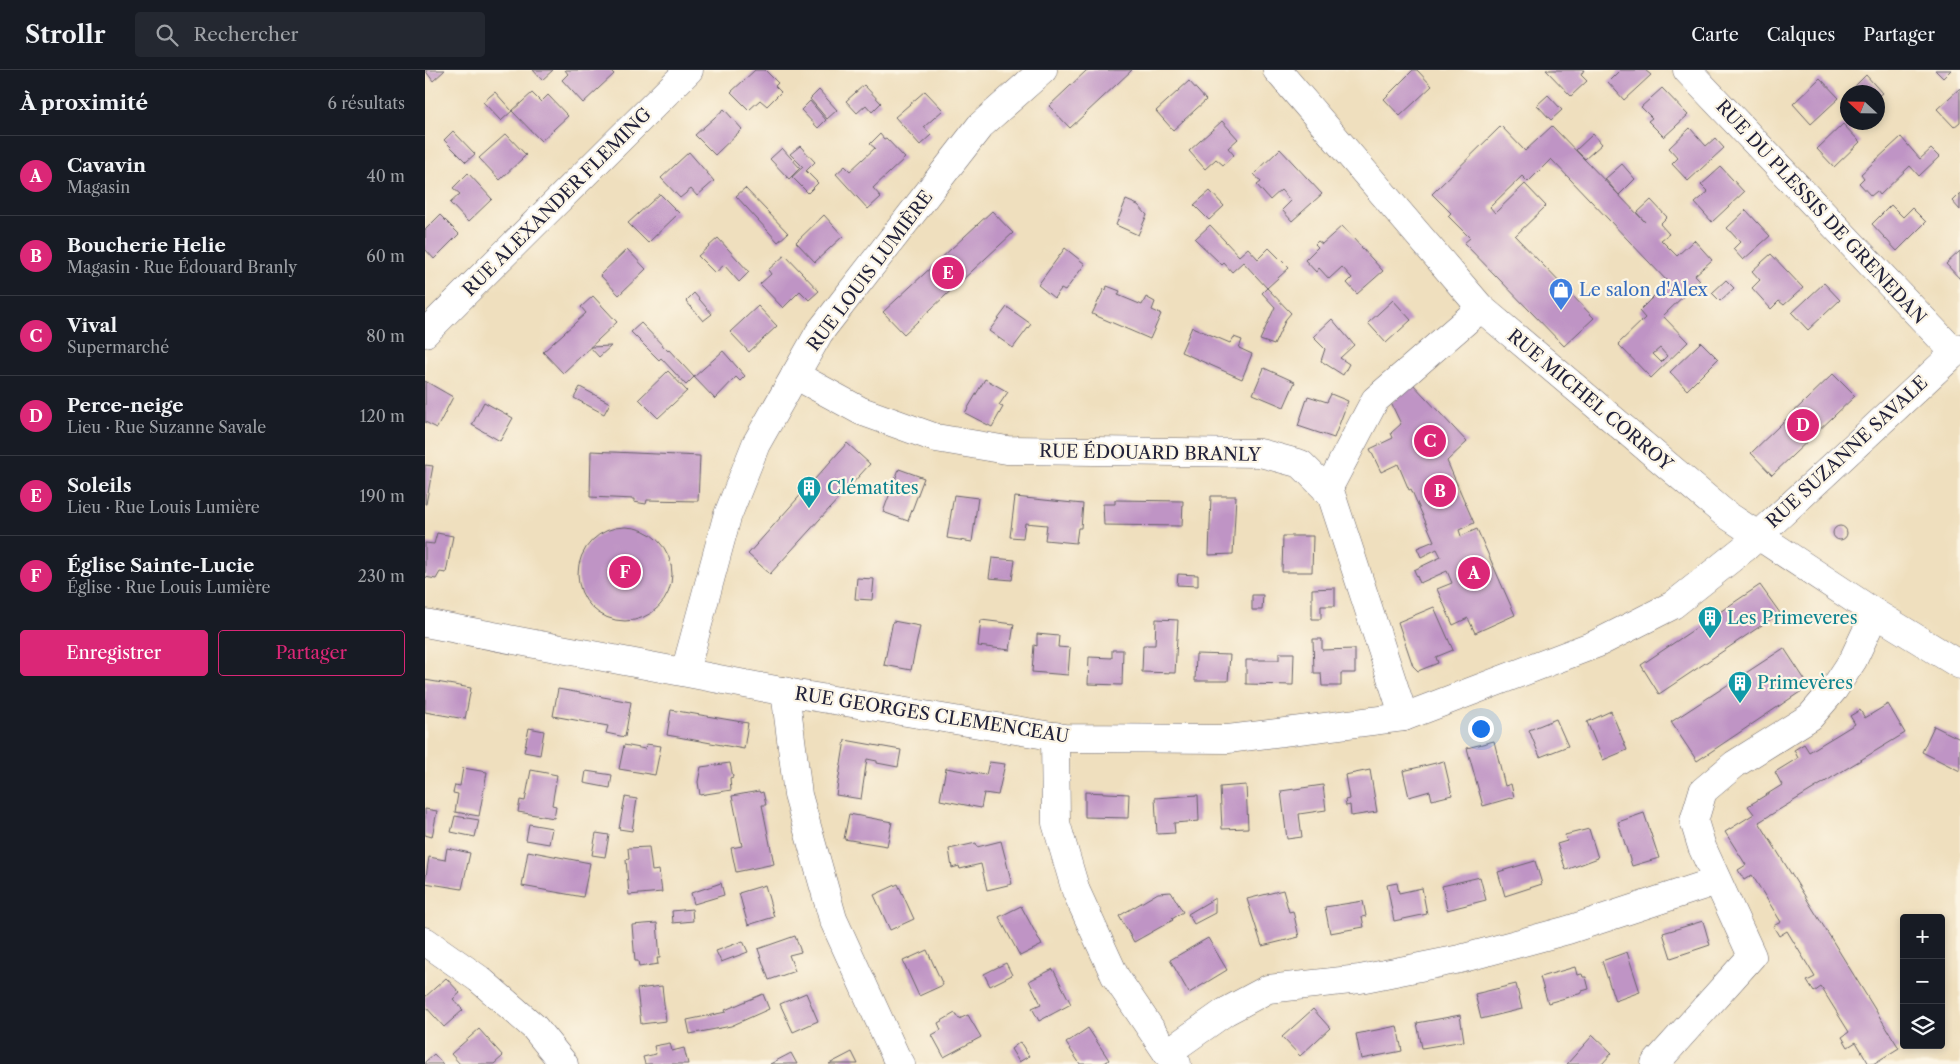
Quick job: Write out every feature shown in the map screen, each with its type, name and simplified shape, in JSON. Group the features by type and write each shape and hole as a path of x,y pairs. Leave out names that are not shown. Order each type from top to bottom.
{"street":[{"name":"RUE ALEXANDER FLEMING","path":"425,333 689,70"},
{"name":"RUE LOUIS LUMIÈRE","path":"685,672 727,517 756,444 819,333 980,126 1043,70"},
{"name":"RUE MICHEL CORROY","path":"1277,70 1481,308 1723,513 1875,613 1960,666"},
{"name":"RUE DU PLESSIS DE GRENEDAN","path":"1687,70 1957,351"},
{"path":"1327,490 1375,400 1481,308"},
{"name":"RUE SUZANNE SAVALE","path":"1757,536 1957,351"},
{"name":"RUE ÉDOUARD BRANLY","path":"795,375 861,411 936,438 1007,450 1260,453 1301,464 1331,494 1404,717"},
{"name":"RUE GEORGES CLEMENCEAU","path":"425,623 785,691 1055,736 1227,739 1404,717 1596,644 1665,609 1717,572 1757,536"},
{"path":"1655,1064 1752,956 1702,847 1694,821 1703,791 1735,764 1810,717 1834,690 1853,660 1875,613"},
{"path":"785,691 798,795 833,919 896,1057 901,1064"},
{"path":"1055,736 1056,823 1075,891 1115,976 1172,1058 1225,1012 1268,989 1361,979 1460,959 1568,930 1717,881"},
{"path":"425,941 479,979 533,1027 564,1064"}],"building":[{"path":"425,70 445,70 433,81"},
{"path":"533,70 553,70 542,80"},
{"path":"565,70 610,70 614,74 583,103 562,80 568,74"},
{"path":"755,70 765,70 778,83 775,86 781,92 767,106 760,100 749,110 731,92"},
{"path":"1087,70 1132,70 1070,128 1049,106"},
{"path":"1413,70 1417,70 1432,86 1400,116 1384,99"},
{"path":"1546,70 1584,70 1581,75 1587,81 1571,96"},
{"path":"1620,70 1645,70 1651,75 1624,100 1608,82"},
{"path":"1935,70 1951,70 1943,78"},
{"path":"1866,75 1875,85 1856,85"},
{"path":"1820,78 1839,98 1811,124 1793,104"},
{"path":"1189,81 1206,100 1173,130 1156,111"},
{"path":"864,85 881,103 872,112 866,105 857,113 846,101"},
{"path":"1662,88 1688,115 1664,137 1648,121 1652,118 1641,107"},
{"path":"1960,88 1960,122 1954,127 1937,109"},
{"path":"819,90 837,110 827,119 810,99"},
{"path":"925,91 943,110 924,127 931,135 920,145 895,117"},
{"path":"495,92 512,111 501,121 483,102"},
{"path":"532,93 541,102 548,95 568,116 541,141 512,111"},
{"path":"1548,95 1562,110 1551,120 1537,105"},
{"path":"810,101 826,120 818,128 801,110"},
{"path":"724,109 742,129 715,155 695,135"},
{"path":"1222,121 1238,139 1228,148 1234,155 1223,165 1216,159 1205,169 1189,151"},
{"path":"1501,126 1525,151 1552,126 1645,222 1637,213 1651,200 1667,217 1660,224 1669,234 1661,240 1677,256 1694,240 1712,260 1695,275 1700,280 1663,316 1688,342 1651,378 1618,344 1645,318 1639,311 1668,282 1551,159 1528,182 1522,176 1490,207 1495,213 1525,184 1546,206 1515,236 1594,318 1564,346 1464,243 1470,238 1448,216 1451,213 1432,194","holes":["1660,348 1667,356 1661,362 1653,354"]},
{"path":"1840,127 1840,130 1849,130 1860,142 1834,167 1817,149"},
{"path":"1690,128 1706,146 1715,138 1724,148 1688,181 1672,164 1678,158 1669,148"},
{"path":"453,131 475,154 466,162 444,140"},
{"path":"506,134 526,155 500,180 479,158"},
{"path":"880,134 905,158 873,188 881,197 868,209 836,174 845,166 850,171 875,148 870,144"},
{"path":"1593,134 1602,144 1585,159 1576,150"},
{"path":"1901,137 1920,159 1931,149 1939,157 1919,176 1910,166 1880,195 1877,191 1871,196 1859,183 1864,178 1861,174"},
{"path":"800,146 815,162 806,171 818,183 808,193 792,177 803,167 790,154"},
{"path":"782,148 800,168 789,179 770,159"},
{"path":"1280,149 1322,194 1292,221 1282,210 1291,201 1281,190 1270,200 1257,185 1261,182 1254,174"},
{"path":"689,152 714,181 697,196 691,189 680,198 661,178"},
{"path":"1622,164 1635,179 1619,195 1605,179"},
{"path":"1721,167 1744,192 1712,222 1695,203 1708,192 1701,185"},
{"path":"468,173 492,199 468,222 450,203 460,194 453,188"},
{"path":"745,188 788,233 778,242 736,196"},
{"path":"1210,191 1224,206 1209,220 1194,205"},
{"path":"1960,193 1960,210 1952,201"},
{"path":"660,194 679,213 648,243 628,223"},
{"path":"1126,200 1138,205 1147,215 1138,235 1116,225"},
{"path":"1891,205 1903,217 1912,208 1926,222 1897,251 1872,224"},
{"path":"1746,210 1770,236 1743,260 1733,249 1740,242 1727,228"},
{"path":"992,211 1013,233 904,334 883,312"},
{"path":"440,215 459,234 434,259 425,249 425,230"},
{"path":"824,215 843,236 815,262 796,242"},
{"path":"1210,225 1239,256 1248,248 1258,259 1269,248 1289,268 1267,288 1243,262 1232,272 1195,239"},
{"path":"1342,226 1383,271 1357,294 1347,283 1352,278 1342,267 1329,279 1319,268 1316,272 1305,260 1318,247 1315,244 1318,241 1322,244"},
{"path":"718,238 749,272 739,282 724,265 715,273 698,256"},
{"path":"1065,248 1085,264 1065,291 1061,289 1054,298 1038,285"},
{"path":"627,249 646,269 619,295 600,275"},
{"path":"1960,251 1960,279 1946,264"},
{"path":"1771,254 1803,288 1784,305 1779,301 1771,309 1752,288 1760,280 1752,271"},
{"path":"785,255 819,291 809,300 800,291 783,308 760,284 771,274 768,270"},
{"path":"1726,280 1734,288 1720,301 1712,293"},
{"path":"1824,283 1840,300 1808,330 1792,313"},
{"path":"1107,286 1120,291 1118,295 1142,305 1146,297 1155,302 1152,310 1161,314 1150,339 1092,314"},
{"path":"1267,288 1291,313 1286,319 1274,345 1260,340 1275,307 1262,293"},
{"path":"694,293 712,314 703,321 686,301"},
{"path":"593,296 617,322 563,373 543,352 586,313 581,307"},
{"path":"1393,300 1411,320 1386,343 1368,323"},
{"path":"758,306 777,326 749,352 730,332"},
{"path":"1007,307 1031,324 1013,348 989,331"},
{"path":"1332,319 1354,345 1340,358 1349,364 1343,375 1321,361 1325,349 1313,337"},
{"path":"641,323 694,377 686,385 661,358 659,360 631,332"},
{"path":"1192,327 1230,343 1234,337 1242,340 1239,348 1252,354 1242,379 1181,352"},
{"path":"1701,342 1718,359 1687,390 1670,372"},
{"path":"611,346 599,357 590,347"},
{"path":"723,351 745,376 740,381 736,377 715,399 694,377"},
{"path":"1264,368 1295,382 1284,407 1253,394"},
{"path":"668,371 687,391 658,418 639,399"},
{"path":"1833,374 1855,396 1772,475 1751,453"},
{"path":"985,379 1008,392 999,405 1003,407 992,427 965,413"},
{"path":"425,381 453,397 437,428 425,422"},
{"path":"1412,383 1467,442 1447,461 1474,523 1459,530 1461,536 1477,529 1515,615 1475,633 1468,618 1453,625 1437,589 1452,583 1447,571 1420,583 1414,570 1441,557 1437,549 1421,557 1417,548 1434,541 1411,489 1409,490 1398,464 1381,472 1370,449 1393,438 1391,433 1401,424 1391,403"},
{"path":"580,387 610,403 604,414 574,398"},
{"path":"1331,394 1348,401 1334,438 1298,426 1308,396 1327,402"},
{"path":"484,402 513,418 500,441 472,425"},
{"name":"Clématites","path":"847,443 870,464 770,574 748,554"},
{"path":"591,451 700,456 698,501 647,500 646,504 634,502 634,499 590,497"},
{"path":"425,465 433,466 426,504 425,504"},
{"path":"899,469 924,478 908,521 883,512"},
{"path":"954,495 978,498 972,542 947,538"},
{"path":"1211,496 1236,496 1233,554 1209,555"},
{"path":"1015,497 1083,504 1081,528 1078,528 1076,543 1045,540 1047,525 1025,523 1023,538 1010,537"},
{"path":"1115,500 1183,501 1182,526 1104,525 1103,504 1115,504"},
{"path":"1837,526 1843,526 1847,533 1843,540 1837,540 1833,536 1833,530"},
{"path":"625,527 643,531 658,541 668,556 672,574 668,592 658,607 643,617 625,621 607,617 592,607 582,592 578,574 582,556 592,541 607,531"},
{"path":"437,533 453,536 446,573 440,572 436,579 425,577 425,543 434,544"},
{"path":"1283,536 1313,536 1312,572 1282,572"},
{"path":"992,558 1015,560 1012,580 989,578"},
{"path":"1178,574 1198,575 1198,586 1177,585"},
{"path":"857,578 874,579 872,600 855,599"},
{"name":"Les Primeveres","path":"1760,585 1780,613 1659,694 1641,665"},
{"path":"1335,588 1335,606 1321,606 1321,619 1312,619 1312,589"},
{"path":"1252,595 1263,595 1262,610 1252,610"},
{"path":"1434,607 1453,650 1436,657 1438,663 1418,671 1413,666 1398,622"},
{"path":"1156,619 1178,620 1175,673 1142,672 1143,645 1155,645"},
{"path":"981,620 1014,624 1010,650 978,646"},
{"path":"893,621 920,626 911,670 884,665"},
{"path":"1037,634 1059,636 1058,647 1070,648 1068,675 1032,672 1034,645 1037,646"},
{"path":"1313,639 1322,639 1322,650 1355,649 1355,673 1341,673 1341,686 1322,686 1321,673 1314,673"},
{"name":"Primevères","path":"1784,648 1809,686 1697,761 1671,722"},
{"path":"1112,650 1123,650 1122,685 1088,684 1089,657 1112,658"},
{"path":"1279,653 1294,653 1293,685 1246,684 1246,660 1279,660"},
{"path":"1196,654 1230,655 1228,681 1195,681"},
{"path":"425,680 471,688 465,719 425,712"},
{"path":"558,689 631,702 625,737 606,733 608,726 553,716"},
{"path":"1888,704 1905,733 1759,822 1899,1048 1873,1064 1869,1064 1856,1042 1848,1047 1842,1037 1849,1032 1821,987 1814,992 1807,981 1815,977 1787,931 1779,936 1773,926 1781,922 1752,875 1744,880 1738,870 1746,865 1725,832 1754,814 1748,806 1782,785 1775,772 1798,758 1794,750 1804,744 1809,752 1855,724 1850,716 1860,710 1865,718"},
{"path":"671,710 748,723 744,749 667,735"},
{"path":"1611,711 1627,750 1603,760 1587,722"},
{"path":"1556,719 1568,746 1540,757 1529,730"},
{"path":"1934,726 1960,739 1960,771 1922,752"},
{"path":"529,728 544,731 540,755 524,752"},
{"path":"845,740 901,750 898,767 867,759 861,799 836,795"},
{"path":"1494,741 1505,786 1511,784 1514,797 1483,806 1467,748"},
{"path":"646,744 661,746 655,775 619,769 624,745 645,749"},
{"path":"1444,761 1452,795 1432,800 1430,791 1409,797 1403,771"},
{"path":"989,762 1005,764 998,795 984,793 981,808 940,800 946,768 986,775"},
{"path":"730,763 733,777 730,778 731,790 700,795 698,782 701,767"},
{"path":"463,768 487,772 479,816 455,812 458,794 453,793 455,785 460,786"},
{"path":"531,770 557,775 552,805 556,806 554,818 518,812 520,800 525,801"},
{"path":"1370,770 1377,812 1351,816 1350,805 1346,806 1345,800 1349,799 1345,775"},
{"path":"586,771 612,775 610,788 584,783"},
{"path":"1246,785 1248,828 1222,829 1220,787"},
{"path":"1323,785 1326,810 1299,814 1302,837 1287,839 1281,791"},
{"path":"759,791 760,793 763,792 766,805 762,805 774,864 736,872 731,848 742,846 732,796"},
{"path":"1085,792 1129,794 1128,818 1085,817"},
{"path":"1198,795 1199,821 1174,823 1175,833 1157,834 1155,798"},
{"path":"625,797 637,799 632,831 619,829"},
{"path":"425,809 437,811 432,837 425,835"},
{"path":"1644,813 1659,858 1632,866 1618,822"},
{"path":"849,814 892,822 887,846 844,839"},
{"path":"455,816 479,820 475,837 451,832"},
{"path":"529,824 552,828 549,844 526,840"},
{"path":"1589,829 1598,858 1566,870 1557,844 1567,841 1565,835"},
{"path":"596,833 609,835 605,857 592,855"},
{"path":"1001,841 1012,884 987,890 981,864 960,869 959,866 952,868 949,849 976,843 977,847"},
{"path":"649,847 652,871 659,870 662,892 629,895 626,860 629,859 628,848"},
{"path":"447,848 470,853 462,889 425,883 429,857 445,860"},
{"path":"528,851 590,863 583,897 522,886"},
{"path":"1535,861 1542,884 1505,896 1498,872"},
{"path":"1480,877 1486,900 1447,910 1442,886"},
{"path":"721,883 724,895 694,904 691,893"},
{"path":"1397,883 1399,893 1422,888 1427,914 1394,921 1387,885"},
{"path":"898,884 914,919 890,930 874,895"},
{"path":"765,885 774,917 748,925 739,893"},
{"path":"1283,890 1289,912 1293,911 1299,937 1262,946 1247,899"},
{"path":"1171,892 1183,912 1173,920 1134,942 1119,916 1158,893"},
{"path":"1215,898 1215,913 1194,924 1188,914"},
{"path":"1363,901 1366,916 1362,917 1364,927 1330,933 1325,907"},
{"path":"1021,906 1042,945 1020,956 999,917"},
{"path":"692,909 693,921 673,923 672,911"},
{"path":"1703,921 1710,945 1671,958 1663,933"},
{"path":"657,923 660,958 657,958 658,964 639,967 638,961 635,961 632,925"},
{"path":"795,936 801,952 789,955 795,971 769,980 758,949"},
{"path":"1208,938 1227,970 1189,993 1170,960"},
{"path":"743,941 748,952 721,962 716,951"},
{"path":"927,950 943,985 919,996 903,961"},
{"path":"1627,952 1640,992 1615,1001 1602,961"},
{"path":"1006,963 1012,975 990,986 984,974"},
{"path":"1575,967 1577,975 1582,974 1583,977 1586,977 1589,989 1582,991 1582,993 1548,1003 1540,977"},
{"path":"1053,969 1071,1004 1039,1021 1032,1008 1041,1004 1029,981"},
{"path":"446,978 460,993 453,999 463,1010 444,1027 425,1006 425,997"},
{"path":"1516,984 1522,1009 1481,1019 1475,994"},
{"path":"662,986 666,1021 641,1024 637,989"},
{"path":"806,993 818,1021 793,1032 780,1004"},
{"path":"763,994 769,1009 731,1026 690,1034 687,1020 726,1012 725,1010"},
{"path":"1313,1009 1330,1028 1300,1056 1282,1037"},
{"path":"955,1013 959,1019 968,1015 981,1037 944,1057 932,1035 941,1030 938,1023"},
{"path":"1460,1015 1464,1041 1422,1048 1417,1023"},
{"path":"1397,1026 1402,1051 1361,1059 1356,1034"},
{"path":"1088,1028 1109,1060 1103,1064 1080,1064 1066,1043"},
{"path":"479,1029 503,1056 494,1064 460,1064 451,1054"},
{"path":"1593,1035 1612,1053 1602,1064 1567,1064"},
{"path":"1020,1042 1029,1056 1019,1062 1011,1049"},
{"path":"670,1043 672,1051 684,1048 688,1064 645,1064 643,1057 656,1054 654,1046"},
{"path":"852,1052 858,1064 829,1064"},
{"path":"791,1053 797,1064 770,1064"},
{"path":"434,1054 443,1064 425,1064 425,1062"}],"place":[{"name":"Soleils","path":"948,273"},
{"name":"Le salon d'Alex","path":"1561,311"},
{"name":"Perce-neige","path":"1803,425"},
{"name":"Vival","path":"1430,441"},
{"name":"Boucherie Helie","path":"1440,491"},
{"name":"Clématites","path":"809,509"},
{"name":"Église Sainte-Lucie","path":"625,572"},
{"name":"Cavavin","path":"1474,573"},
{"name":"Les Primeveres","path":"1710,639"},
{"name":"Primevères","path":"1740,704"}]}
